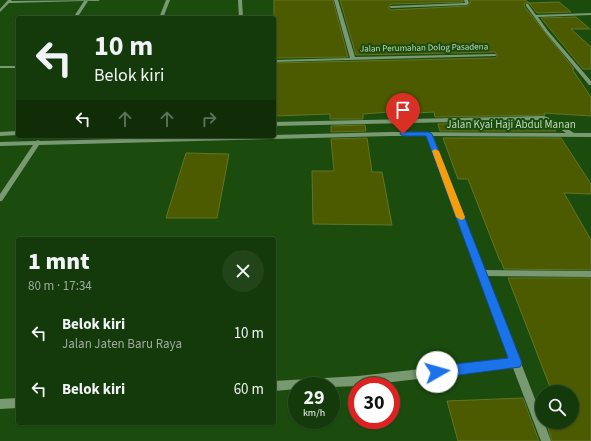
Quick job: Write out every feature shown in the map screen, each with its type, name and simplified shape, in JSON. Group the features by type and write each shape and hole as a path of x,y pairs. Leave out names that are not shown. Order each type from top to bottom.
{"street":[{"path":"0,11 10,1 98,0"},
{"path":"162,16 168,0"},
{"path":"240,0 241,16"},
{"name":"Jalan Perumahan Dolog Pasadena","path":"336,0 353,59"},
{"path":"391,7 466,4 468,3 466,0"},
{"path":"76,16 86,1"},
{"path":"527,4 547,32 591,84"},
{"path":"536,16 591,14"},
{"name":"Jalan Perumahan Dolog Pasadena","path":"276,61 496,55"},
{"path":"0,67 16,67"},
{"path":"276,124 544,118 550,120 573,135"},
{"path":"0,134 16,133"},
{"path":"429,134 546,441"},
{"name":"Jalan Kyai Haji Abdul Manan","path":"276,136 429,134 591,135"},
{"name":"Jalan Kyai Haji Abdul Manan","path":"0,144 140,138"},
{"path":"0,199 38,142"},
{"path":"483,273 591,274"},
{"path":"276,386 358,381 516,363"},
{"path":"0,404 16,403"}],"building":[{"path":"274,0 333,0 348,57 276,58 276,16 274,16"},
{"path":"340,0 463,0 463,2 391,4 388,8 391,10 467,6 470,4 470,0 525,0 529,3 525,3 524,6 574,69 572,69 591,97 591,116 544,113 545,115 435,117 434,112 416,113 415,110 363,114 363,119 330,119 330,114 276,116 276,63 495,58 498,56 495,52 356,55"},
{"path":"559,2 571,12 537,13 529,3"},
{"path":"576,17 590,29 571,29 591,47 591,69 583,69 541,18"},
{"path":"544,122 552,126 556,131 440,131 438,124"},
{"path":"365,125 366,131 331,132 331,126"},
{"path":"367,138 372,172 382,172 392,225 313,224 312,171 334,171 331,139"},
{"path":"443,138 561,138 591,184 591,194 564,193 591,240 591,270 504,269 468,179 458,179"},
{"path":"186,153 229,154 217,218 166,218"},
{"path":"508,278 591,278 591,441 552,441 548,429 579,429 579,385 549,385"},
{"path":"523,398 539,441 458,441 447,401"}],"slow traffic":[{"path":"435,151 461,217"}],"route":[{"path":"403,134 429,134 516,363 437,372"}]}
